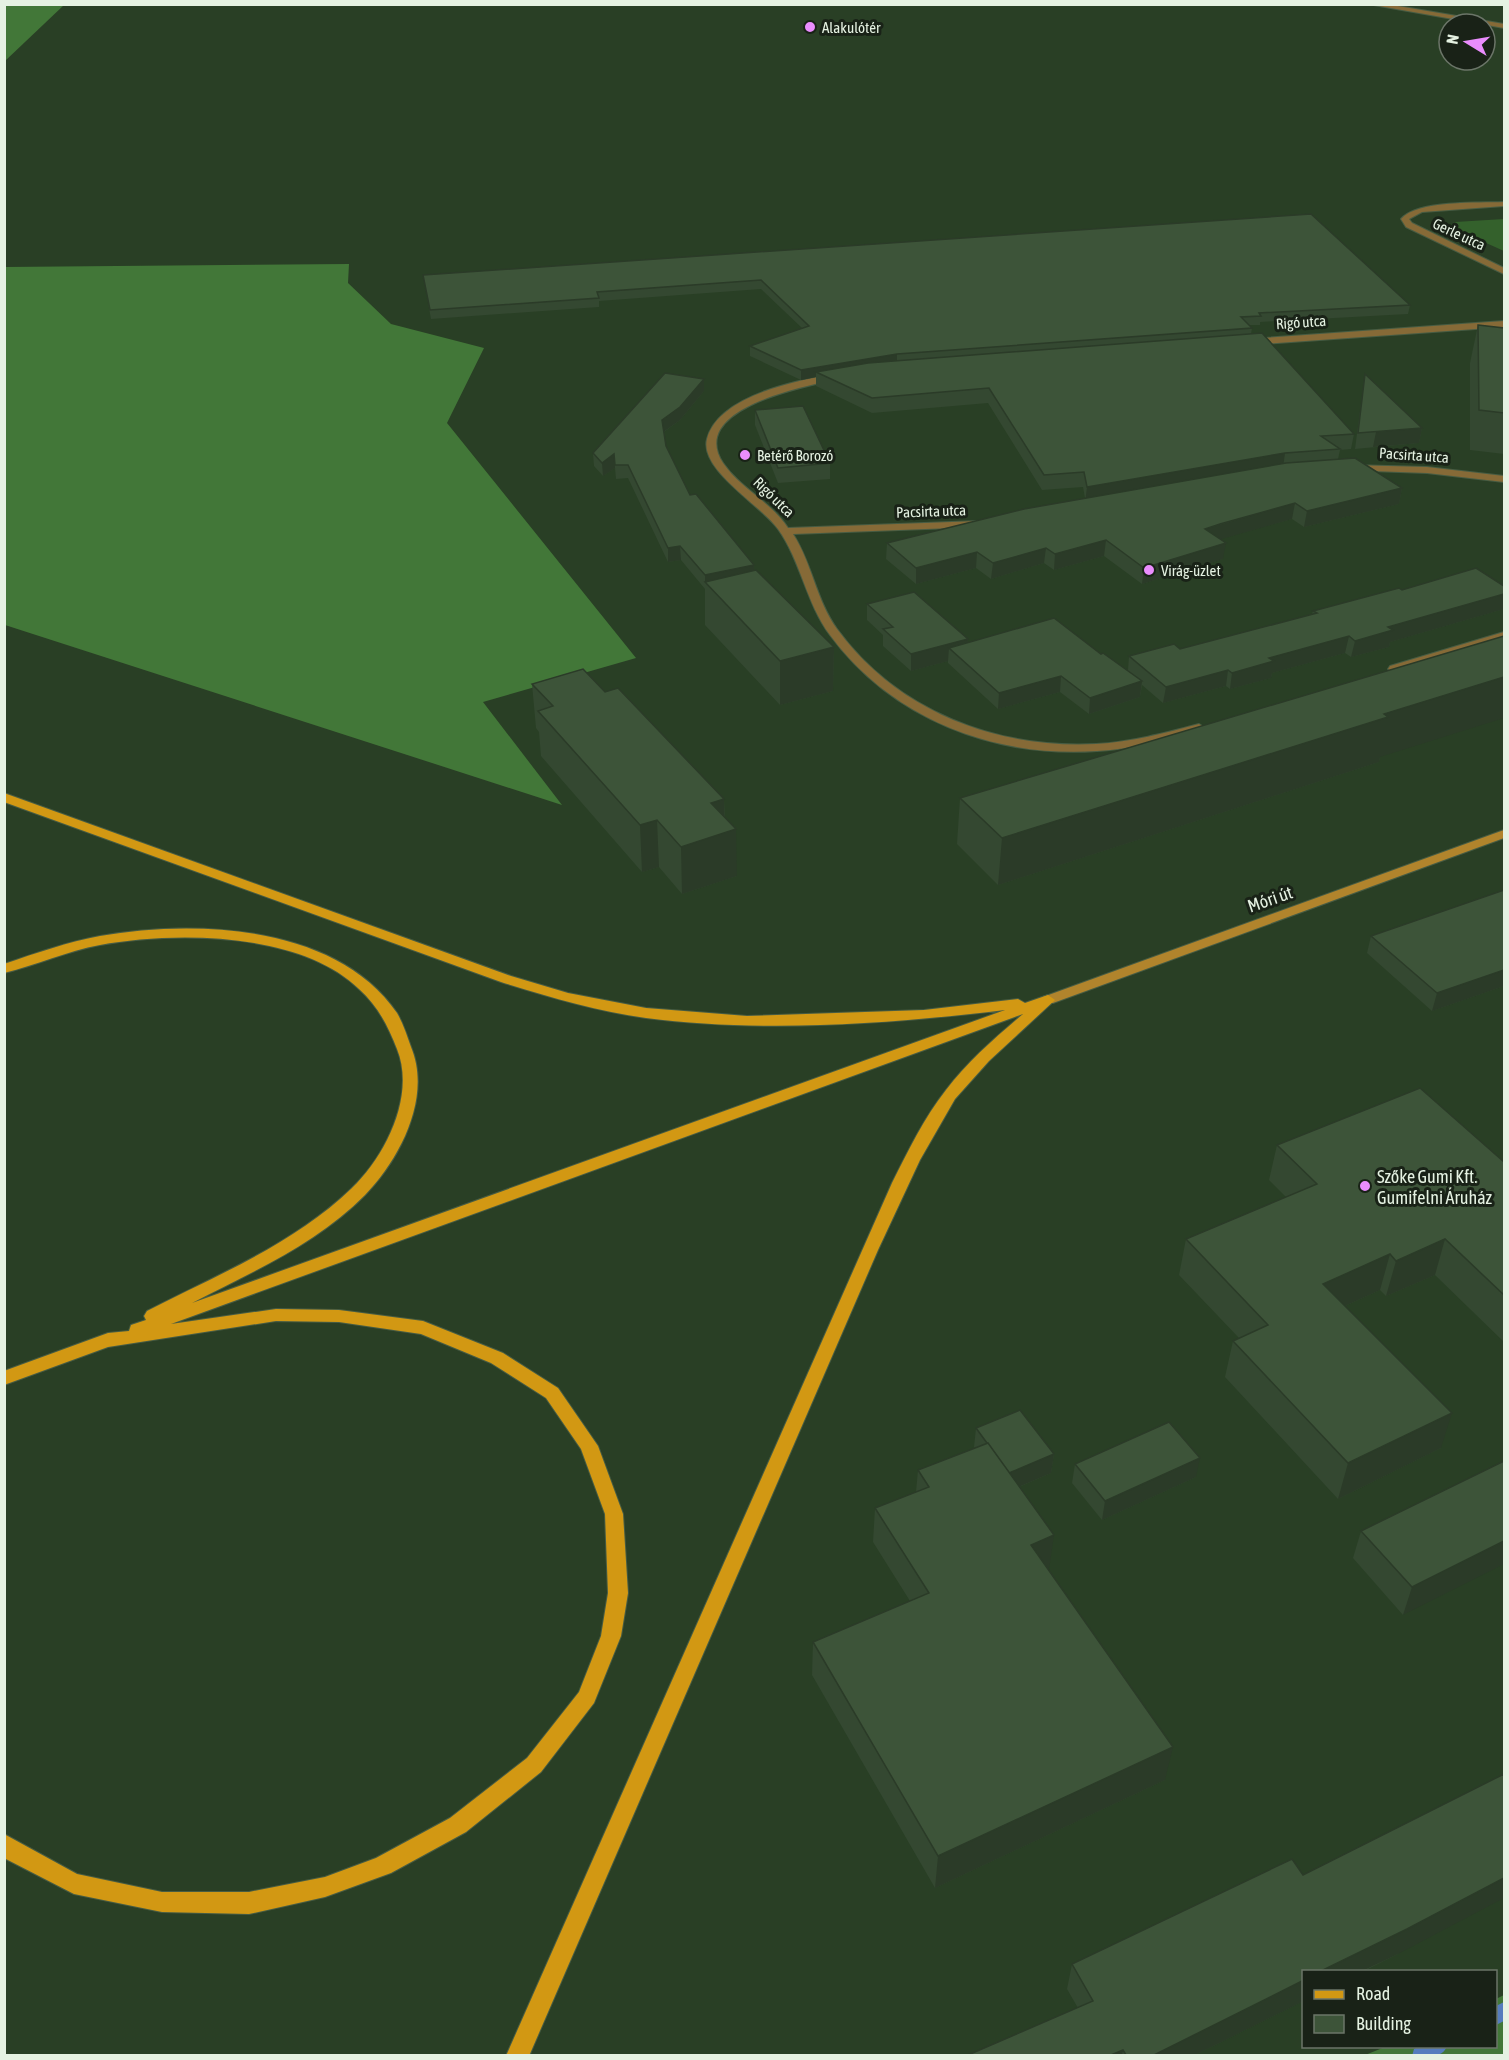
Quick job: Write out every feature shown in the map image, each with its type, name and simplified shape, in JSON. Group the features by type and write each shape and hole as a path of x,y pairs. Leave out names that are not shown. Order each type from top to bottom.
{"main road":[{"path":"4,797 506,980 566,997 646,1013 747,1022 815,1020 924,1016 1048,1000"},
{"name":"Móri út","path":"1048,1000 1504,834"},
{"path":"4,969 52,952 122,937 220,933 268,940 314,955 352,975 384,1005 403,1035 410,1067 409,1104 394,1144 358,1191 304,1234 105,1341"},
{"path":"4,1378 1048,1000"},
{"path":"517,2055 910,1164 936,1118 963,1078 1048,1000"},
{"path":"4,1844 18,1855 74,1884 162,1902 249,1903 325,1887 383,1866 458,1825 534,1765 587,1697 611,1636 618,1593 614,1514 589,1446 552,1393 497,1358 423,1328 339,1316 276,1315 105,1341"}],"street":[{"path":"1371,4 1504,26"},
{"name":"Gerle utca","path":"1504,204 1421,210 1410,214 1405,219 1415,228 1504,271"},
{"name":"Rigó utca","path":"1237,343 1504,324"},
{"name":"Rigó utca","path":"845,375 770,393 728,415 715,429 711,443 714,457 726,474 775,517 786,531 833,633 886,686 929,717 963,731 1013,744 1061,750 1103,748 1146,741 1216,723"},
{"name":"Pacsirta utca","path":"1336,468 1397,468 1504,479"},
{"name":"Pacsirta utca","path":"786,531 991,523"},
{"path":"1382,673 1504,636"}],"green space":[{"path":"5,4 64,4 64,5 5,61"},
{"path":"1504,219 1504,251 1448,226 1455,222"},
{"path":"349,264 348,283 391,324 484,348 447,423 636,658 483,702 562,805 5,625 5,267"},
{"path":"1504,1995 1504,2055 1365,2055 1382,2048 1497,2048 1497,1998"}],"building":[{"path":"1311,214 1410,305 1259,313 1261,316 1241,317 1252,328 897,354 801,370 750,346 809,326 761,280 597,292 599,298 430,310 423,275"},
{"path":"1478,325 1504,328 1504,413 1479,410"},
{"path":"1262,333 1354,434 1321,436 1340,449 1285,453 1087,487 1084,472 1044,475 989,388 872,398 816,372 868,363"},
{"path":"665,373 704,379 680,407 662,420 666,446 690,495 696,494 754,565 705,575 680,546 668,548 628,465 615,465 614,454 602,463 593,453"},
{"path":"1365,374 1422,428 1358,433"},
{"path":"803,406 830,463 778,468 755,410"},
{"path":"1355,458 1402,488 1307,511 1295,503 1220,524 1205,529 1226,543 1144,568 1106,540 1055,554 1046,548 993,563 977,552 916,568 887,543 1024,509 1286,463"},
{"path":"1476,568 1504,586 1504,594 1388,627 1393,630 1355,641 1349,636 1269,658 1274,661 1232,673 1228,670 1166,687 1129,656 1174,644 1180,649"},
{"path":"756,570 834,647 780,661 705,582"},
{"path":"914,592 968,639 911,654 883,629 893,627 867,604"},
{"path":"1054,618 1101,654 1103,653 1142,681 1090,698 1061,676 999,693 949,648"},
{"path":"1504,636 1504,677 1384,714 1388,717 1002,838 960,798"},
{"path":"583,669 605,692 618,688 724,799 711,803 736,829 681,847 657,820 640,825 538,711 553,706 532,684"},
{"path":"1504,890 1504,970 1437,993 1371,936"},
{"path":"1420,1088 1504,1162 1504,1295 1445,1239 1396,1261 1390,1254 1323,1284 1452,1413 1348,1463 1233,1341 1268,1325 1186,1239 1317,1184 1277,1145"},
{"path":"1020,1410 1054,1454 1009,1473 976,1428"},
{"path":"1169,1422 1200,1458 1105,1501 1075,1464"},
{"path":"988,1443 1054,1535 1031,1545 1173,1747 938,1856 813,1642 929,1593 875,1508 929,1487 918,1470"},
{"path":"1504,1461 1504,1541 1412,1587 1361,1531"},
{"path":"1504,1774 1504,1878 1407,1929 1323,1970 1302,1970 1302,1981 1154,2055 1126,2055 1123,2050 1111,2055 968,2055 1093,2001 1072,1964 1292,1859 1303,1875"}],"waterway":[{"path":"1497,2015 1504,2011"},
{"path":"1421,2056 1435,2048"}],"place":[{"name":"Alakulótér","path":"810,27"},
{"name":"Betérő Borozó","path":"745,455"},
{"name":"Virág-üzlet","path":"1149,570"},
{"name":"Szőke Gumi Kft. Gumifelni Áruház","path":"1365,1186"}]}
